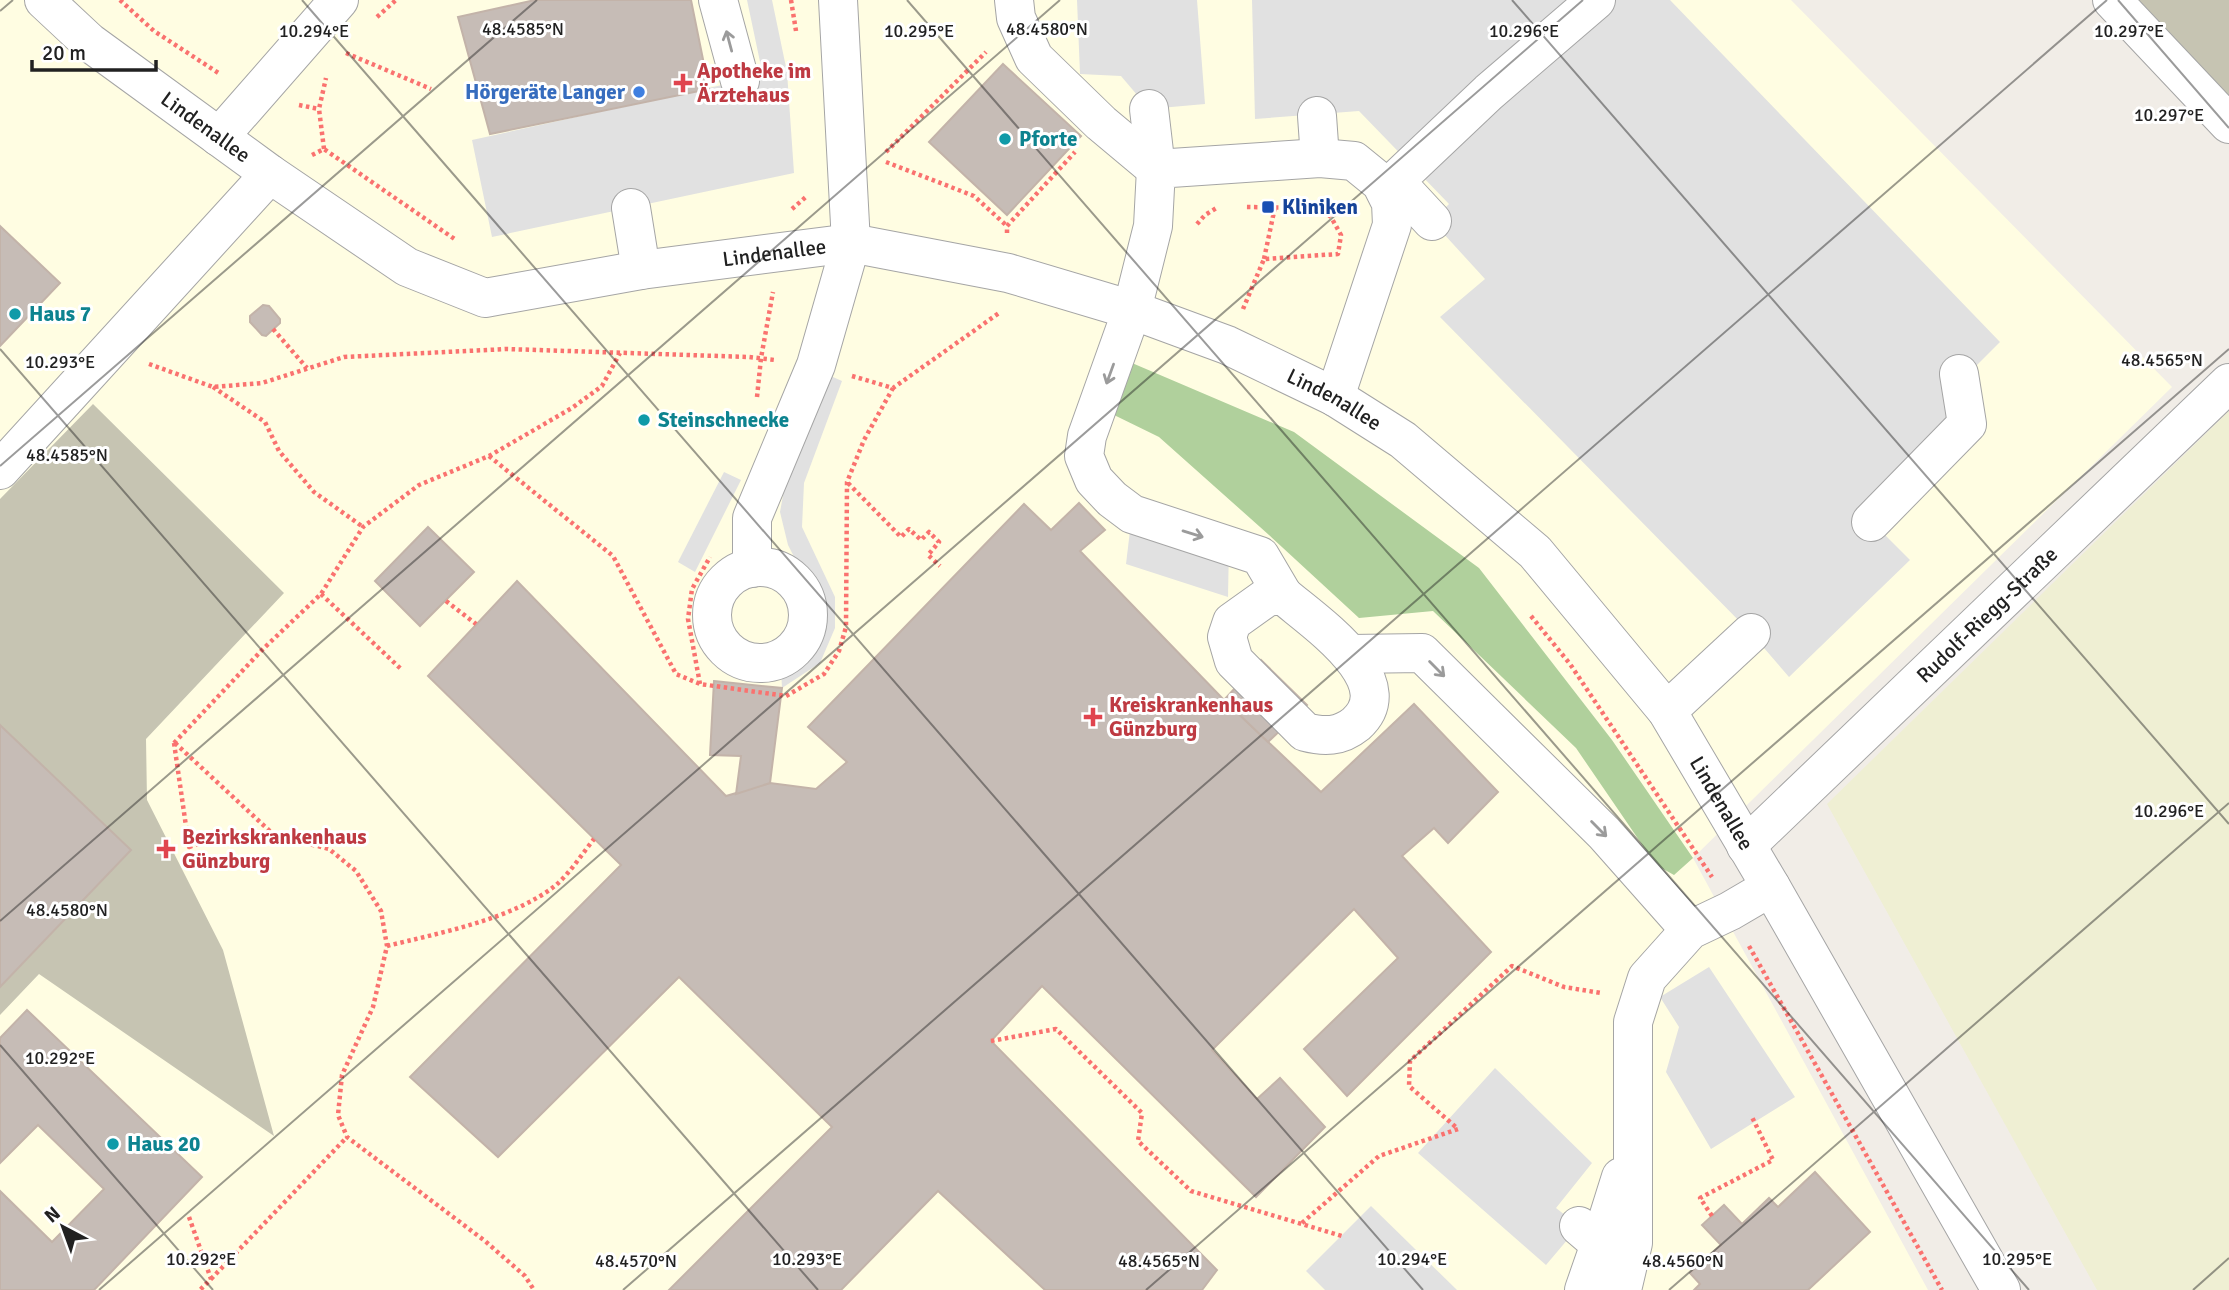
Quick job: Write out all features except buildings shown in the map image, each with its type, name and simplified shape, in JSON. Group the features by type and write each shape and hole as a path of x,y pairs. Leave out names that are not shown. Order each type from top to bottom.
{"street":[{"name":"Lindenallee","path":"44,0 89,42 270,174 407,267 485,298 641,270 851,243 1008,273 1132,310 1227,345 1335,397 1403,440 1535,552 1667,711 1771,887 2001,1290"},
{"path":"219,137 257,93 323,43 339,0"},
{"path":"718,0 740,81"},
{"path":"752,568 752,518 816,365 851,243 838,0"},
{"path":"1014,0 1016,18 1034,58 1101,123 1156,169 1320,158 1354,161 1390,186 1432,221"},
{"path":"1335,397 1392,225 1390,186 1489,92 1596,0"},
{"path":"2112,0 2229,124"},
{"path":"1149,109 1156,169 1153,226 1132,310 1087,436 1084,456 1094,480 1112,499 1132,514 1260,556 1283,595 1351,654 1368,680 1371,702 1363,717 1349,730 1331,736 1305,732 1234,661 1227,637 1232,622 1267,597 1283,595"},
{"path":"1317,116 1320,158"},
{"name":"Lindenallee","path":"0,470 270,174"},
{"path":"631,208 641,270"},
{"path":"1871,522 1967,424 1959,374"},
{"name":"Rudolf-Riegg-Straße","path":"1746,846 2229,383"},
{"path":"1667,711 1751,633"},
{"path":"1351,654 1422,653 1604,833 1690,930"},
{"path":"1622,1290 1633,1243 1633,1023 1647,978 1690,930 1771,887"},
{"path":"1584,1290 1590,1235 1631,1145"}],"path":[{"path":"120,0 154,31 229,80 278,101 319,109"},
{"path":"367,25 396,0"},
{"path":"323,43 431,89"},
{"path":"323,43 331,57 319,109 324,149"},
{"path":"994,44 879,160 974,196 1007,226"},
{"path":"1196,224 1218,207 1230,207"},
{"path":"1243,207 1320,208 1331,217 1341,235 1338,254 1264,259"},
{"path":"1227,345 1264,259 1275,207"},
{"path":"757,398 761,358 776,277 774,253"},
{"path":"97,362 213,387 262,383 344,357 508,349 761,358 816,365 893,388 1000,312"},
{"path":"273,329 307,369"},
{"path":"174,743 263,649 321,594 363,527 419,485 489,456 572,408 602,386 620,353"},
{"path":"213,387 265,422 279,451 314,492 363,527"},
{"path":"847,482 901,537 908,529 921,540 929,532 939,542 928,555 940,566"},
{"path":"699,684 688,619 692,589 711,555"},
{"path":"321,594 401,669"},
{"path":"446,601 476,624"},
{"path":"1527,611 1577,675 1711,875 1942,1290"},
{"path":"174,743 189,847 234,832 274,835 329,849 356,871 381,911 387,946 373,1007 342,1075 338,1115 348,1137 485,1241 525,1276 534,1290"},
{"path":"174,743 274,835"},
{"path":"387,946 487,920 544,894 558,883 594,839"},
{"path":"1302,1223 1379,1156 1458,1129 1409,1086 1410,1061 1512,966 1564,987 1640,1000"},
{"path":"991,1041 1056,1029 1142,1113 1138,1141 1191,1191 1342,1236"},
{"path":"1712,1216 1700,1198 1773,1160 1751,1115"},
{"path":"200,1290 348,1137"},
{"path":"189,1216 211,1279"}],"shaded area":[{"name":"Kreiskrankenhaus Günzburg","path":"0,0 1791,0 2172,387 1693,858 1928,1290 0,1290"},
{"path":"747,0 772,0 787,72 794,173 492,237 472,140 763,76"},
{"path":"1077,0 1197,0 1205,104 1149,109 1121,76 1080,74"},
{"path":"1252,0 1670,0 2000,342 1976,366 1983,433 1882,532 1910,560 1789,677 1751,633 1440,317 1485,279 1432,221 1449,204 1359,111 1255,119"},
{"path":"2127,0 2229,0 2229,107"},
{"path":"826,374 842,381 804,483 802,527 835,597 835,628 820,663 782,688 781,669 805,651 814,634 816,616 812,592 788,545 780,512 786,479"},
{"path":"93,404 284,593 146,739 147,800 223,950 274,1136 39,974 0,1015 0,499"},
{"path":"724,472 741,480 695,572 678,562"},
{"path":"1132,514 1229,545 1228,597 1126,564"},
{"path":"1709,967 1795,1097 1711,1149 1666,1072 1679,1027 1660,997"},
{"path":"1495,1068 1592,1163 1556,1208 1579,1226 1546,1265 1418,1153"},
{"path":"1371,1206 1457,1290 1325,1290 1306,1271"}],"green space":[{"path":"1132,363 1294,432 1479,568 1612,740 1693,858 1674,875 1656,865 1576,748 1433,611 1359,618 1159,437 1112,414"},
{"path":"2229,411 2229,1290 2097,1290 1827,804"}],"place":[{"name":"Apotheke im Ärztehaus","path":"683,83"},
{"name":"Hörgeräte Langer","path":"639,92"},
{"name":"Pforte","path":"1005,139"},
{"name":"Kliniken","path":"1268,207"},
{"name":"Haus 7","path":"15,314"},
{"name":"Steinschnecke","path":"644,420"},
{"name":"Kreiskrankenhaus Günzburg","path":"1093,717"},
{"name":"Bezirkskrankenhaus Günzburg","path":"166,849"},
{"name":"Haus 20","path":"113,1144"}]}
